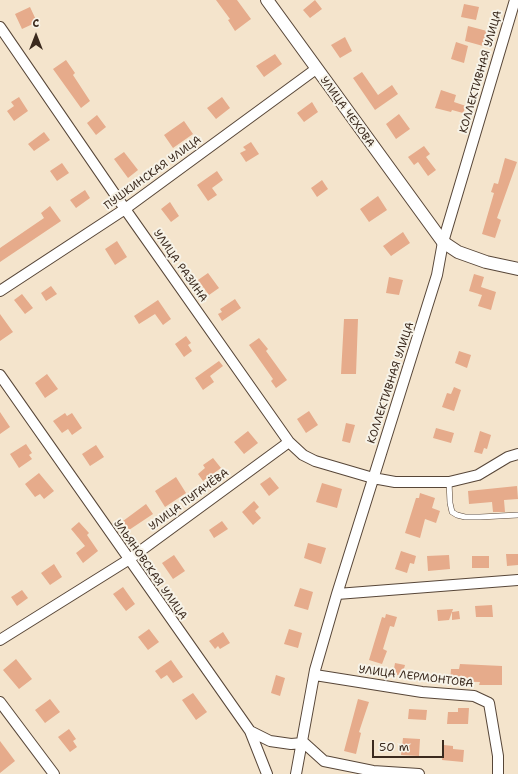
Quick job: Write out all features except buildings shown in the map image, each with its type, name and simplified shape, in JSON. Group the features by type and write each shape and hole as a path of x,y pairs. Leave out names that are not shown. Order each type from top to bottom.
{"street":[{"name":"УЛИЦА ЧЕХОВА","path":"267,0 443,242"},
{"name":"КОЛЛЕКТИВНАЯ УЛИЦА","path":"296,774 315,675 337,594 437,275 443,242 515,0"},
{"name":"УЛИЦА РАЗИНА","path":"0,27 125,209 289,442 303,455 373,478 395,482 449,482 478,475 518,454"},
{"name":"ПУШКИНСКАЯ УЛИЦА","path":"0,291 125,209 316,69"},
{"path":"443,242 465,255 486,262 518,269"},
{"name":"УЛЬЯНОВСКАЯ УЛИЦА","path":"0,375 128,560 250,731 270,741 291,744 303,742"},
{"name":"УЛИЦА ПУГАЧЁВА","path":"0,640 128,560 289,442"},
{"path":"337,594 518,580"},
{"name":"УЛИЦА ЛЕРМОНТОВА","path":"315,675 422,692 474,696 489,703 498,756 498,774"},
{"path":"0,702 54,774"},
{"path":"250,731 267,774"},
{"path":"303,742 324,761 373,771 419,774"}],"lane":[{"path":"449,482 452,512 457,515 464,517 518,515"}]}
